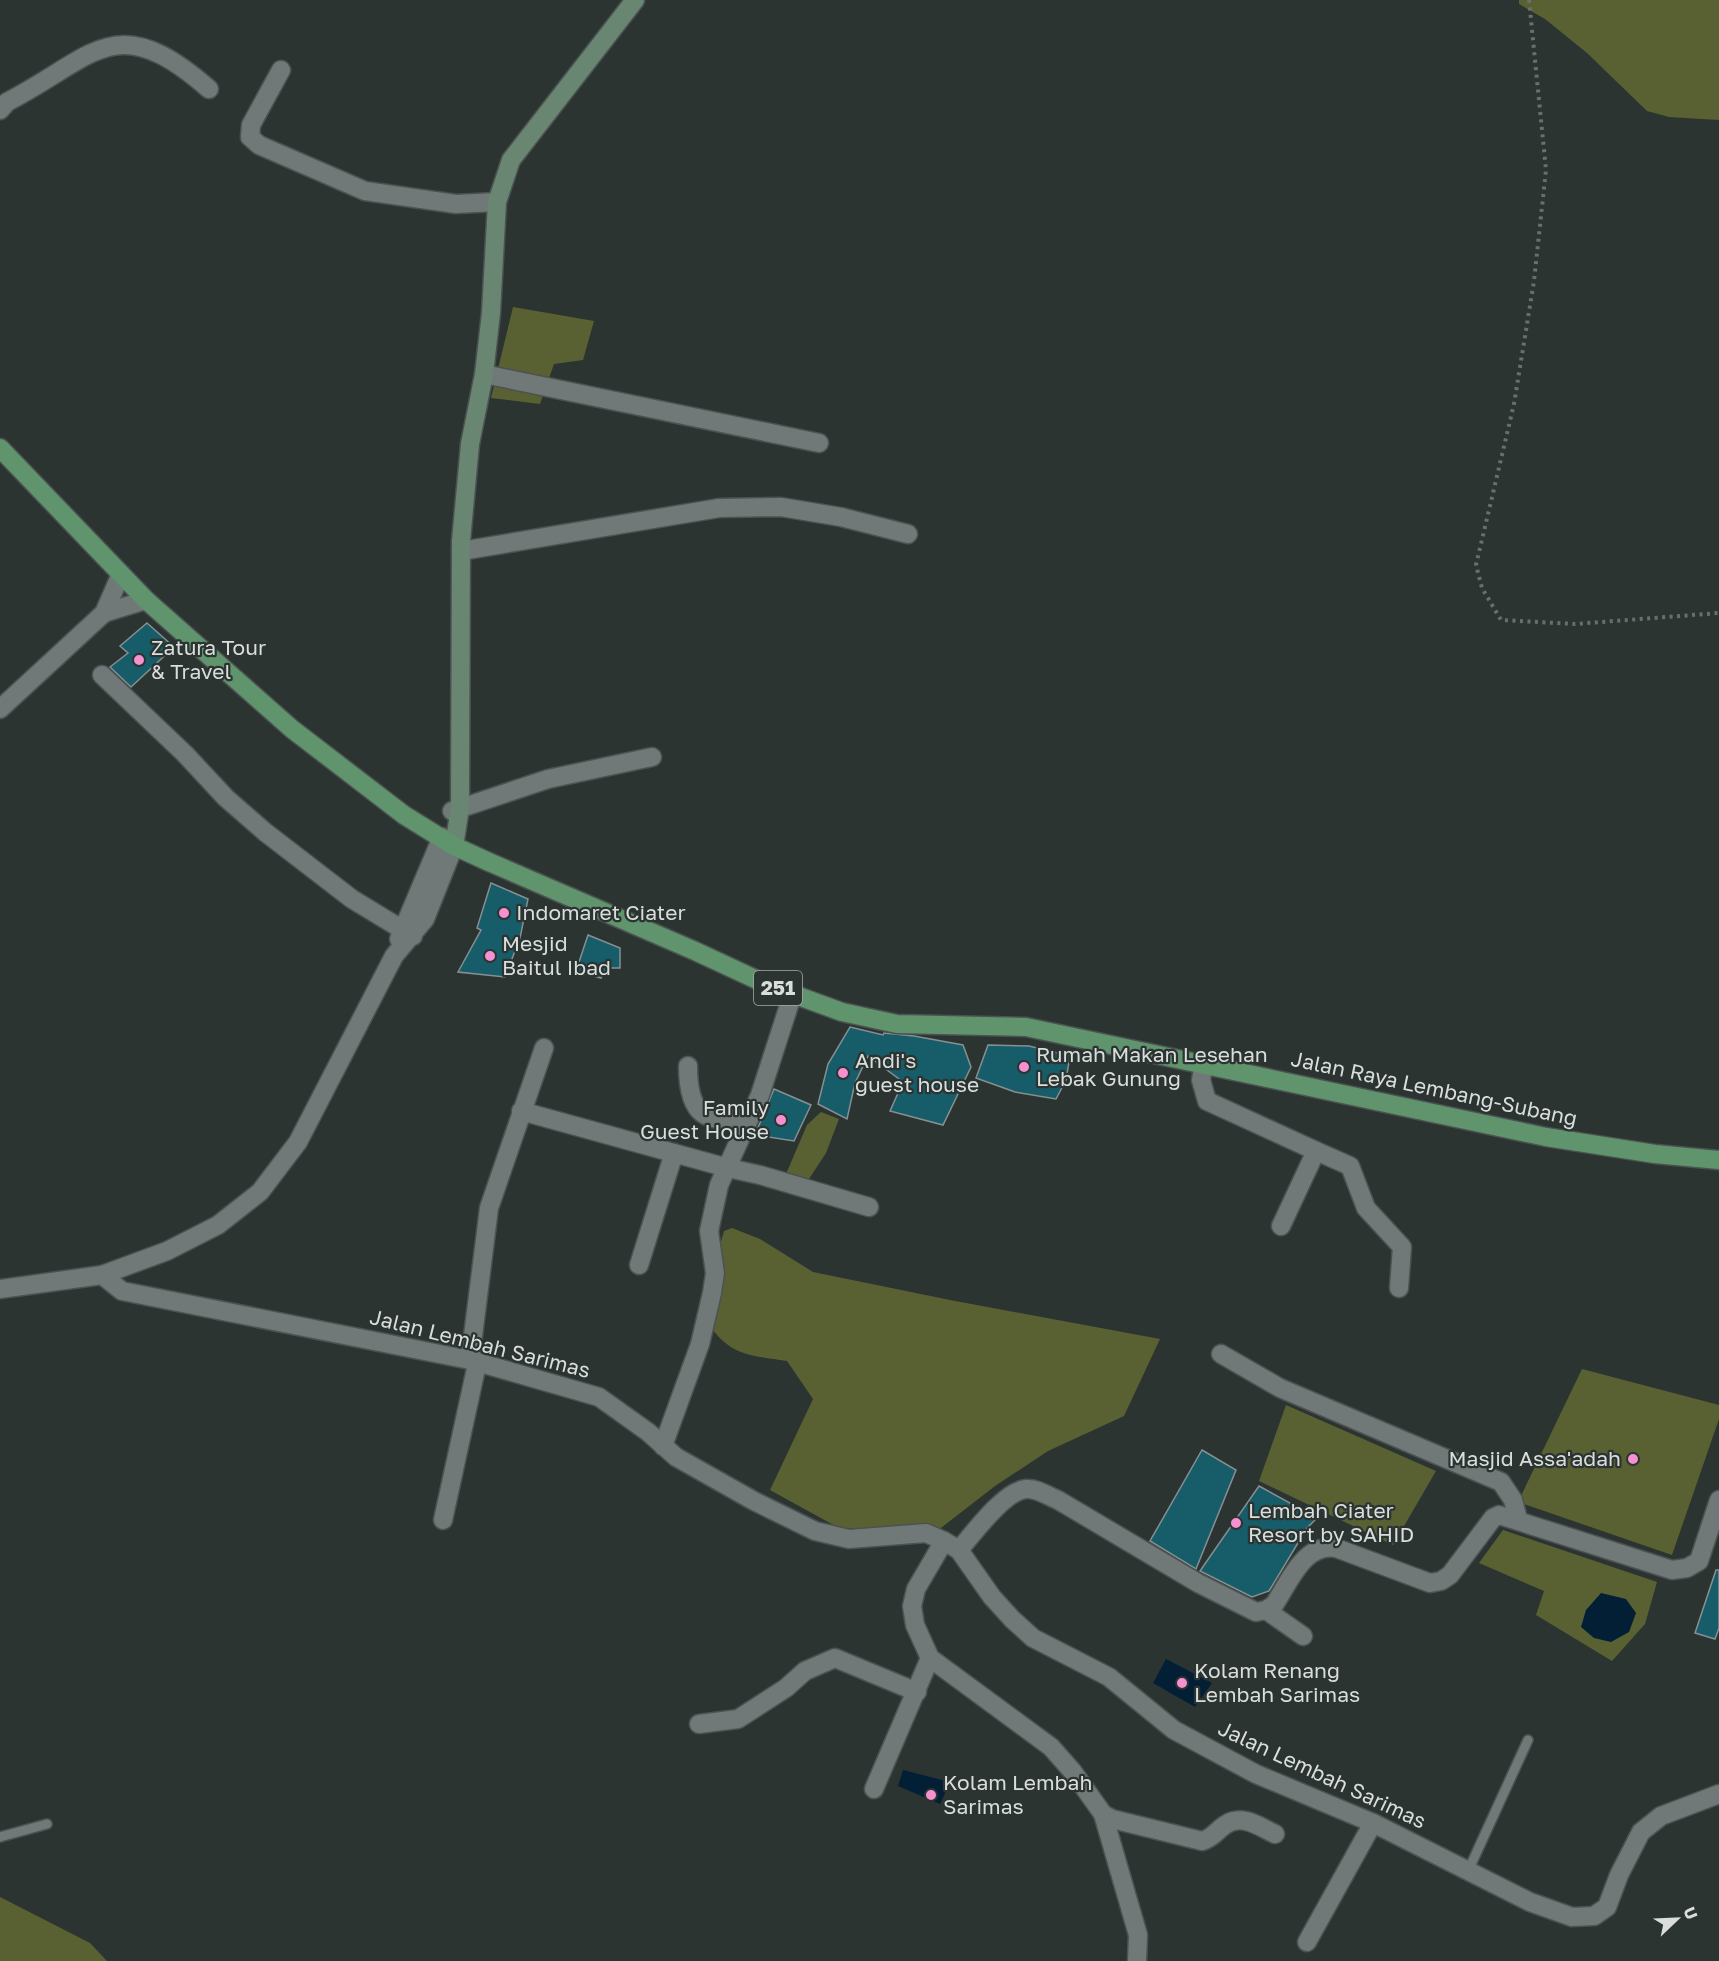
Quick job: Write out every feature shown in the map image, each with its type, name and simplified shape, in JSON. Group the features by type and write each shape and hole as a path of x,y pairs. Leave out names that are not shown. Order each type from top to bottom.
{"main road":[{"name":"Jalan Raya Lembang-Subang","path":"0,448 146,600 292,729 405,815 448,842 768,985 842,1012 897,1024 1026,1027 1546,1137 1655,1154 1719,1160"}],"street":[{"path":"0,1289 102,1275 166,1251 218,1225 260,1192 298,1142 407,933 425,919 457,805 461,551 470,444 484,374 491,313 497,202 511,160 635,0"},
{"path":"0,110 7,102 91,51 122,44 148,48 185,68 209,89"},
{"path":"281,70 251,124 250,136 259,145 365,191 456,204 497,202"},
{"path":"484,374 819,443"},
{"path":"461,551 719,508 781,507 841,517 908,534"},
{"path":"0,709 104,612 121,574"},
{"path":"104,612 146,600"},
{"path":"102,675 185,754 226,798 265,832 352,899 407,933"},
{"path":"457,805 548,779 652,757"},
{"path":"663,1446 700,1344 715,1273 709,1231 719,1185 751,1116 778,1043 793,993"},
{"path":"443,1520 474,1362 489,1208 544,1048"},
{"path":"1204,1063 1201,1080 1207,1101 1350,1166 1366,1209 1402,1247 1399,1288"},
{"path":"688,1066 688,1087 694,1105 705,1115 724,1122 751,1116"},
{"path":"521,1111 760,1175 869,1207"},
{"path":"1281,1226 1316,1151"},
{"path":"639,1265 674,1153"},
{"name":"Jalan Lembah Sarimas","path":"102,1275 122,1291 474,1362 599,1397 676,1457 815,1531 849,1539 926,1533 952,1546 999,1604 1033,1638 1110,1677 1174,1730 1256,1774 1373,1822 1530,1902 1572,1917 1594,1916 1607,1907 1619,1875 1641,1832 1661,1816 1719,1794"},
{"path":"1221,1354 1280,1388 1501,1482 1513,1500 1518,1519"},
{"path":"1137,1961 1138,1935 1103,1814 1073,1772 1051,1747 930,1658 915,1625 912,1606 916,1589 952,1546 980,1525 1014,1494 1024,1489 1034,1490 1058,1500 1198,1583 1256,1612 1274,1605 1307,1554 1315,1549 1324,1546 1336,1548 1430,1583 1441,1581 1450,1575 1493,1518 1507,1516 1672,1570 1686,1568 1699,1561 1719,1500"},
{"path":"1266,1610 1303,1636"},
{"path":"699,1724 738,1719 786,1688 805,1671 835,1658 917,1692"},
{"path":"874,1789 930,1658"},
{"path":"1103,1814 1112,1819 1202,1841 1213,1838 1226,1824 1235,1821 1248,1820 1275,1834"},
{"path":"1307,1942 1373,1822"}],"lane":[{"path":"1469,1869 1528,1740"},
{"path":"0,1837 47,1824"}],"path":[{"path":"1529,0 1546,170 1534,281 1514,404 1476,565 1482,588 1501,620 1575,624 1719,613"}],"green space":[{"path":"1519,0 1719,0 1719,120 1669,117 1647,111 1587,53 1545,19 1519,4"},
{"path":"513,307 594,321 583,360 554,364 540,404 491,398"},
{"path":"821,1112 839,1119 826,1153 805,1185 786,1174 807,1125"},
{"path":"732,1228 760,1239 813,1272 1160,1339 1124,1416 1048,1451 995,1486 937,1531 839,1528 770,1490 813,1399 787,1361 737,1350 720,1338 701,1314 724,1231"},
{"path":"1582,1369 1719,1405 1719,1419 1672,1555 1518,1502"},
{"path":"1286,1405 1436,1471 1393,1545 1259,1481"},
{"path":"1503,1530 1657,1582 1645,1624 1612,1661 1536,1615 1544,1591 1479,1563"},
{"path":"0,1897 90,1943 107,1961 0,1961"}],"water":[{"path":"1601,1593 1626,1599 1636,1613 1629,1632 1611,1642 1594,1638 1581,1627 1586,1610"},
{"name":"Kolam Renang Lembah Sarimas","path":"1166,1659 1212,1683 1195,1707 1153,1683"},
{"name":"Kolam Lembah Sarimas","path":"903,1770 950,1782 940,1804 898,1786"}],"building":[{"name":"Zatura Tour & Travel","path":"147,623 174,647 131,687 110,667 128,653 120,646"},
{"path":"491,883 528,899 520,938 505,977 458,972 481,930 477,928"},
{"path":"588,935 620,948 620,968 607,968 601,978 576,971"},
{"path":"850,1027 883,1035 884,1033 914,1036 963,1045 971,1067 943,1125 890,1111 903,1082 868,1056 855,1083 847,1119 818,1104 828,1064"},
{"name":"Rumah Makan Lesehan Lebak Gunung","path":"988,1045 1029,1046 1070,1056 1066,1080 1056,1099 1015,1092 976,1078"},
{"name":"Family Guest House","path":"774,1089 811,1105 794,1141 755,1135"},
{"path":"1202,1450 1236,1470 1196,1569 1150,1541"},
{"path":"1259,1486 1317,1518 1307,1528 1269,1591 1252,1597 1200,1571"},
{"path":"1716,1570 1719,1570 1719,1628 1715,1639 1695,1633"}],"place":[{"name":"Zatura Tour & Travel","path":"139,660"},
{"name":"Indomaret Ciater","path":"504,913"},
{"name":"Mesjid Baitul Ibad","path":"490,956"},
{"name":"Rumah Makan Lesehan Lebak Gunung","path":"1024,1067"},
{"name":"Andi's guest house","path":"843,1073"},
{"name":"Family Guest House","path":"781,1120"},
{"name":"Masjid Assa'adah","path":"1633,1459"},
{"name":"Lembah Ciater Resort by SAHID","path":"1236,1523"},
{"name":"Kolam Renang Lembah Sarimas","path":"1182,1683"},
{"name":"Kolam Lembah Sarimas","path":"931,1795"}]}
